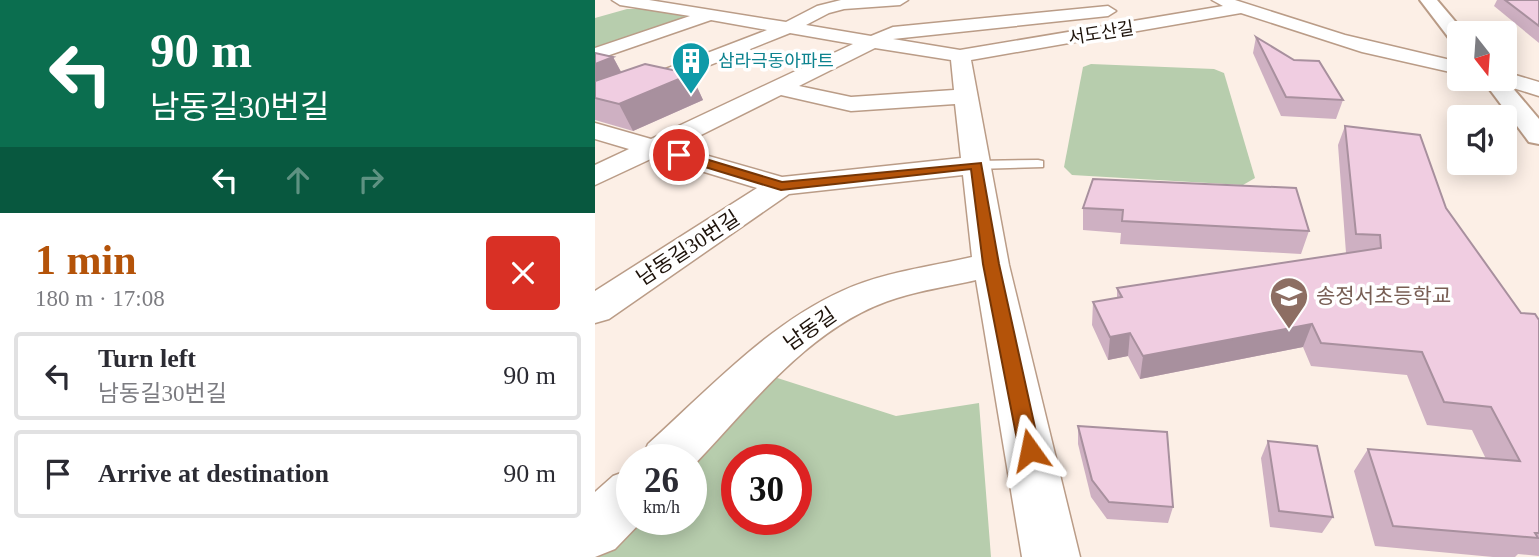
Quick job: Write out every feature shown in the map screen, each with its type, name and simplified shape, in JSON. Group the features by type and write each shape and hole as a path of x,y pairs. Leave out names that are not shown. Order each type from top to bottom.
{"main road":[{"path":"1428,0 1447,23"},
{"path":"1503,91 1539,136"}],"street":[{"path":"620,0 960,56 991,264 1056,556"},
{"path":"595,104 790,27 830,4 900,0"},
{"name":"서도산길","path":"1220,0 1447,66"},
{"path":"607,13 641,3"},
{"path":"595,176 893,32 1102,6 1132,28"},
{"name":"서도산길","path":"960,56 1242,8"},
{"path":"595,54 713,14"},
{"path":"1517,82 1539,89"},
{"path":"776,87 851,104 966,96"},
{"name":"남동길30번길","path":"595,131 781,186 976,165"},
{"name":"남동길30번길","path":"595,309 781,186"},
{"name":"남동길","path":"682,444 810,324 886,288 991,264"},
{"path":"595,529 616,509"}],"lane":[{"path":"976,165 1038,164"}],"green space":[{"path":"627,9 645,9 698,18 600,49 595,48 595,18"},
{"path":"1091,64 1214,69 1224,73 1255,178 1243,185 1072,175 1064,167 1083,67"},
{"path":"768,375 896,416 979,403 991,557 595,557 617,535 707,535 707,444 701,444"}],"building":[{"path":"1505,0 1539,0 1539,26"},
{"path":"1256,37 1294,60 1319,61 1343,100 1286,97"},
{"path":"595,53 613,57 595,64"},
{"path":"645,64 691,74 619,104 595,98 595,81"},
{"path":"1345,126 1420,135 1446,208 1521,313 1535,314 1539,320 1539,533 1535,533 1538,538 1393,526 1368,449 1520,461 1491,407 1444,402 1422,352 1321,343 1312,324 1143,356 1130,333 1110,337 1093,302 1122,297 1117,288 1381,248 1380,235 1356,234"},
{"path":"1093,179 1296,188 1309,231 1122,221 1123,210 1083,208"},
{"path":"1078,426 1167,432 1173,507 1109,502 1092,480"},
{"path":"1268,441 1317,446 1333,517 1279,511"}],"place":[{"name":"삼라극동아파트","path":"691,95"},
{"name":"송정서초등학교","path":"1289,330"}],"route":[{"path":"679,155 781,186 976,165 991,264 1030,450"}]}
